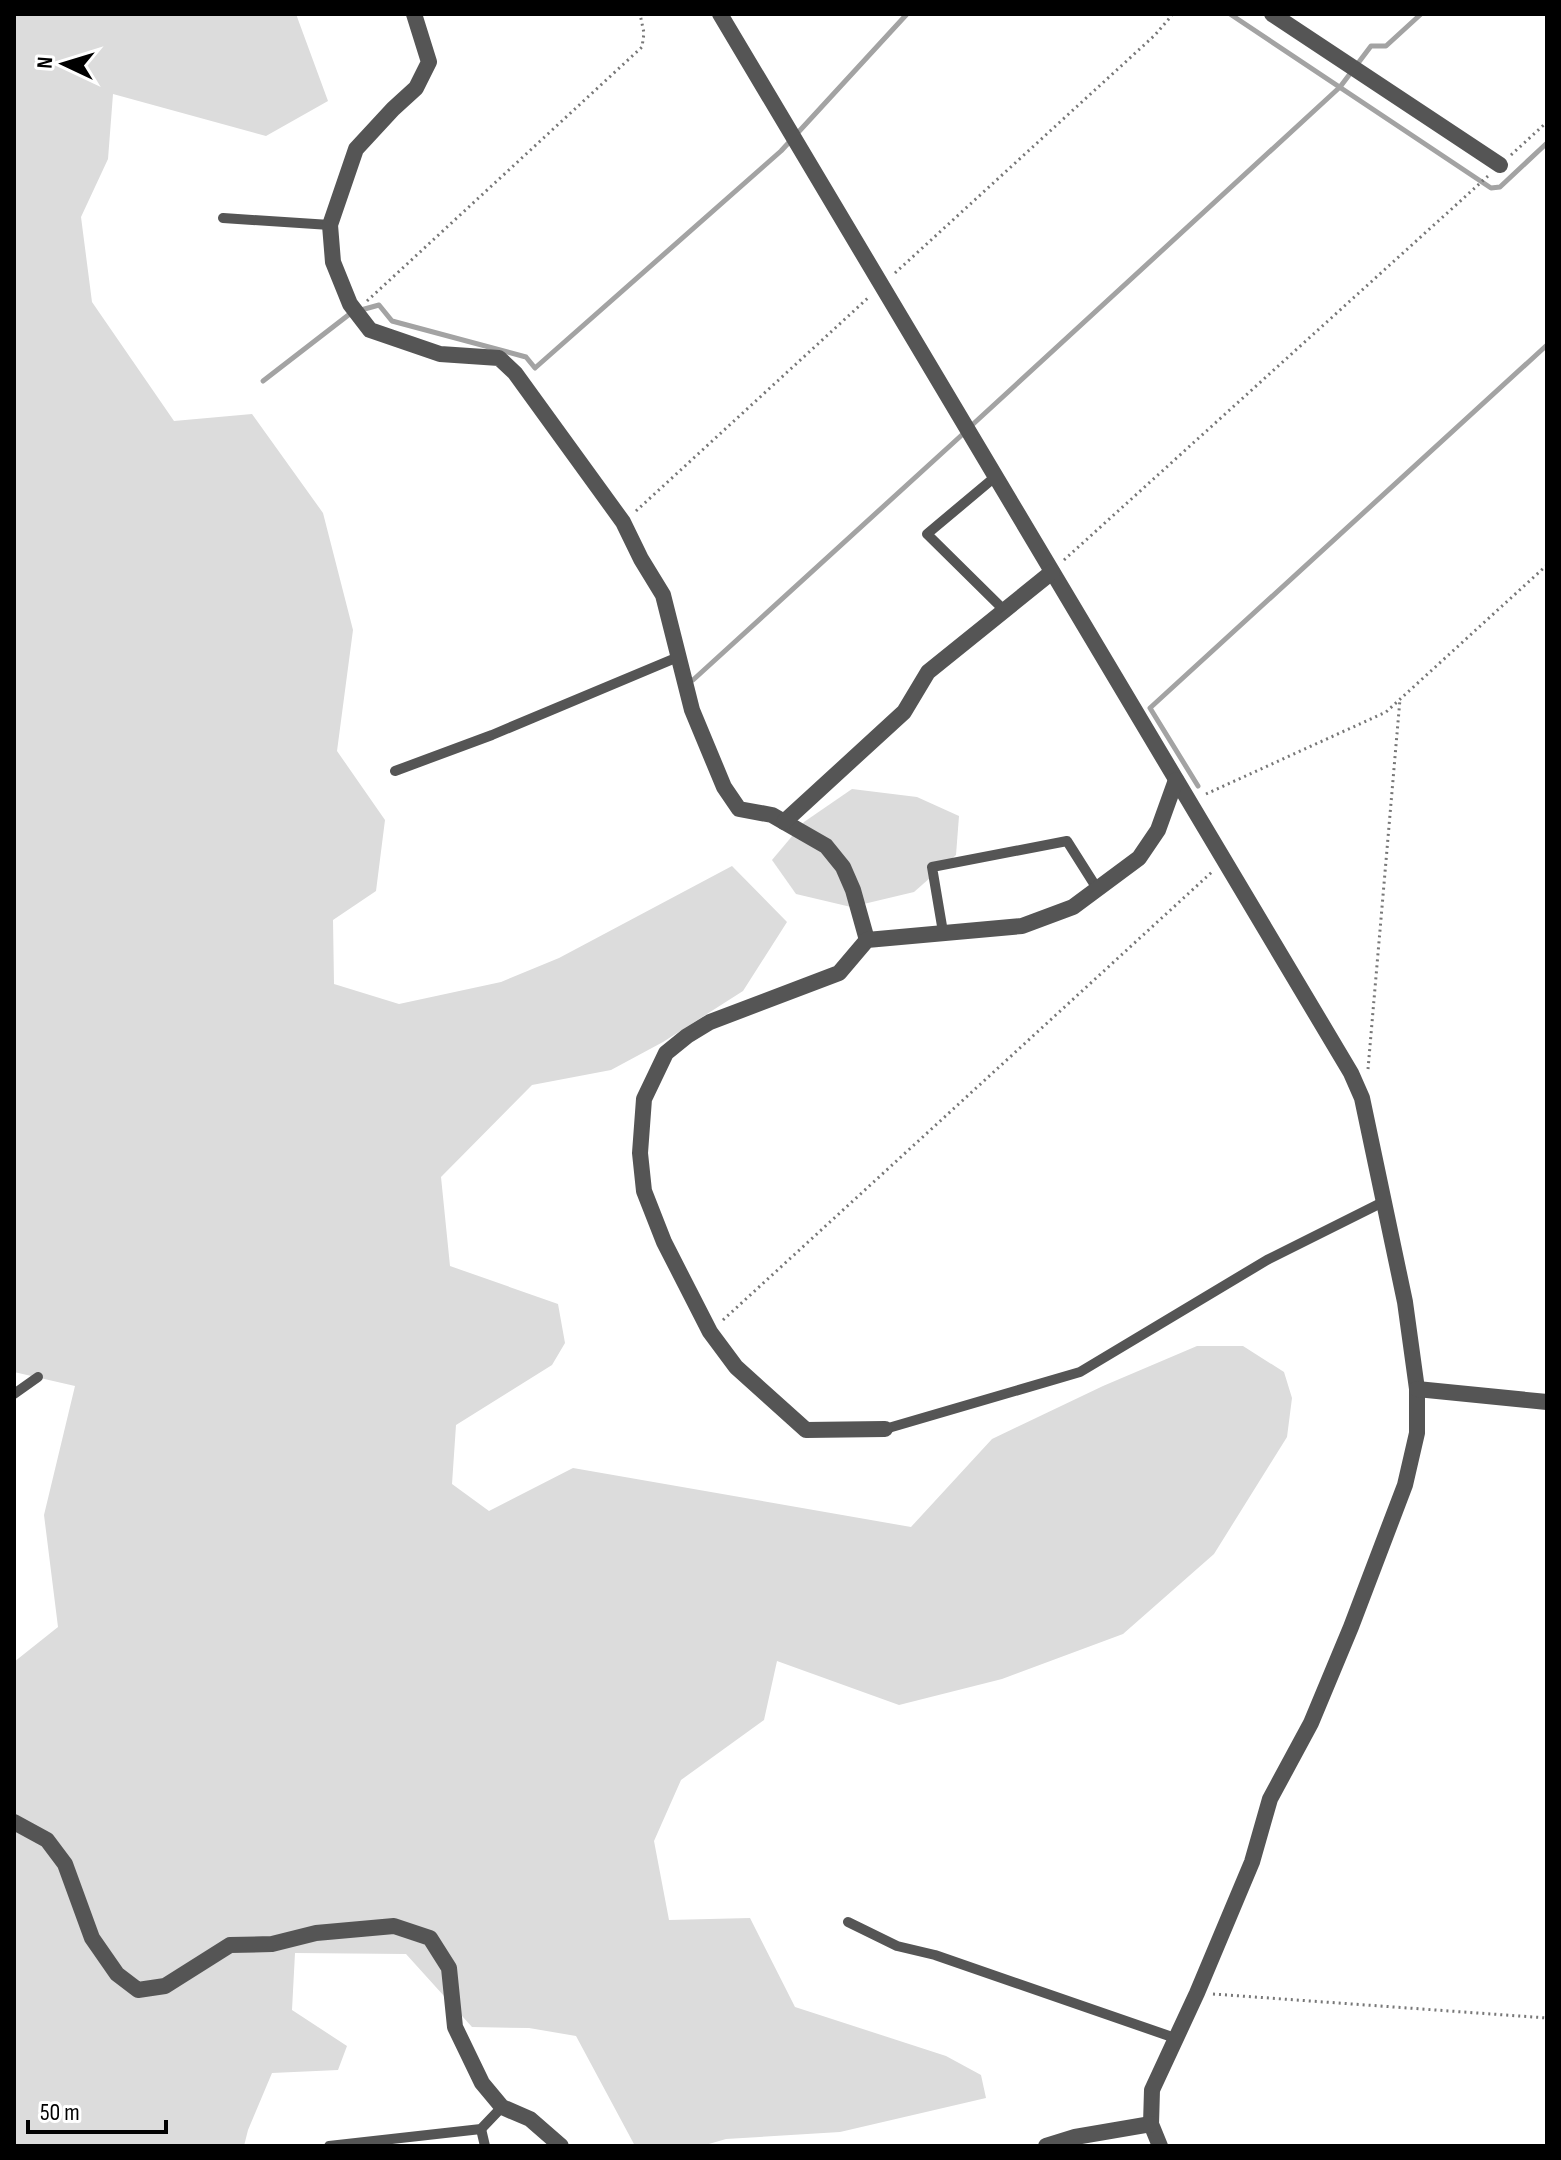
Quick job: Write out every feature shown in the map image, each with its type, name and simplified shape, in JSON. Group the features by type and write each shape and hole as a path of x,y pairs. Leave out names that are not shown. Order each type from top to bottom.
{"street":[{"path":"414,14 429,62 416,88 356,149 330,225 333,262 350,304 370,330 440,354 499,358 515,373 623,522 663,595 692,710 724,787 739,809 772,815 826,846 843,867 867,940"},
{"path":"720,14 1356,1085 1362,1098 1385,1201 1405,1302 1417,1389 1417,1433 1405,1485 1311,1723 1270,1799 1252,1862 1152,2090 1151,2124 1160,2146"},
{"path":"1272,14 1500,165"},
{"path":"784,822 904,712 928,672 1052,572"},
{"path":"885,1429 806,1430 736,1367 710,1332 664,1242 644,1191 640,1153 644,1099 666,1053 687,1036 710,1022 839,973 867,940 1022,926 1073,907 1139,858 1158,830 1176,780"},
{"path":"1417,1389 1547,1402"},
{"path":"14,1822 47,1840 65,1864 80,1898 92,1938 117,1974 138,1990 165,1986 230,1945 272,1944 316,1933 394,1926 430,1938 449,1968 455,2027 482,2083 502,2107 530,2119 561,2146"},
{"path":"1046,2146 1075,2137 1151,2124"}],"lane":[{"path":"223,218 330,225"},
{"path":"995,477 927,534 1004,610"},
{"path":"395,771 492,735 678,657"},
{"path":"943,932 932,867 1067,841 1098,890"},
{"path":"885,1429 1080,1372 1267,1260 1385,1201"},
{"path":"14,1394 38,1377"},
{"path":"848,1922 897,1946 935,1955 1175,2038"},
{"path":"329,2146 481,2129 502,2107"},
{"path":"481,2129 485,2146"}],"path":[{"path":"358,314 369,297 642,47 644,33 640,14"},
{"path":"623,522 1155,35 1173,14"},
{"path":"1052,572 1547,122"},
{"path":"1189,802 1386,712 1547,565"},
{"path":"1356,1085 1370,1067 1400,699"},
{"path":"710,1332 1225,860"},
{"path":"1197,1993 1547,2018"}],"shaded area":[{"path":"14,14 296,14 328,101 266,136 113,94 108,159 81,217 92,302 174,421 252,414 323,513 353,630 337,751 385,820 376,891 333,920 334,984 399,1004 501,982 559,958 732,866 787,922 743,991 663,1042 611,1070 532,1085 441,1177 450,1266 558,1304 565,1343 552,1365 456,1425 452,1484 489,1511 573,1468 911,1527 992,1439 1103,1386 1197,1346 1243,1346 1284,1372 1292,1398 1287,1437 1214,1554 1123,1634 1002,1679 899,1705 777,1661 764,1720 681,1780 654,1841 669,1920 750,1918 795,2007 946,2056 981,2075 986,2098 840,2132 726,2139 702,2146 635,2146 576,2036 529,2028 472,2027 406,1954 295,1953 292,2010 347,2046 338,2070 272,2073 244,2146 14,2146 14,1662 58,1627 44,1515 75,1386 14,1372"},
{"path":"852,789 917,797 959,816 956,855 914,892 851,907 796,894 772,860 804,822"}],"waterway":[{"path":"361,310 379,305 392,321 526,357 535,368 781,151 907,14"},
{"path":"1230,14 1491,188 1500,187 1547,143"},
{"path":"971,426 1340,87 1371,46 1386,46 1421,14"},
{"path":"263,381 351,313"},
{"path":"1198,786 1150,708 1547,345"},
{"path":"693,680 964,433"}]}
